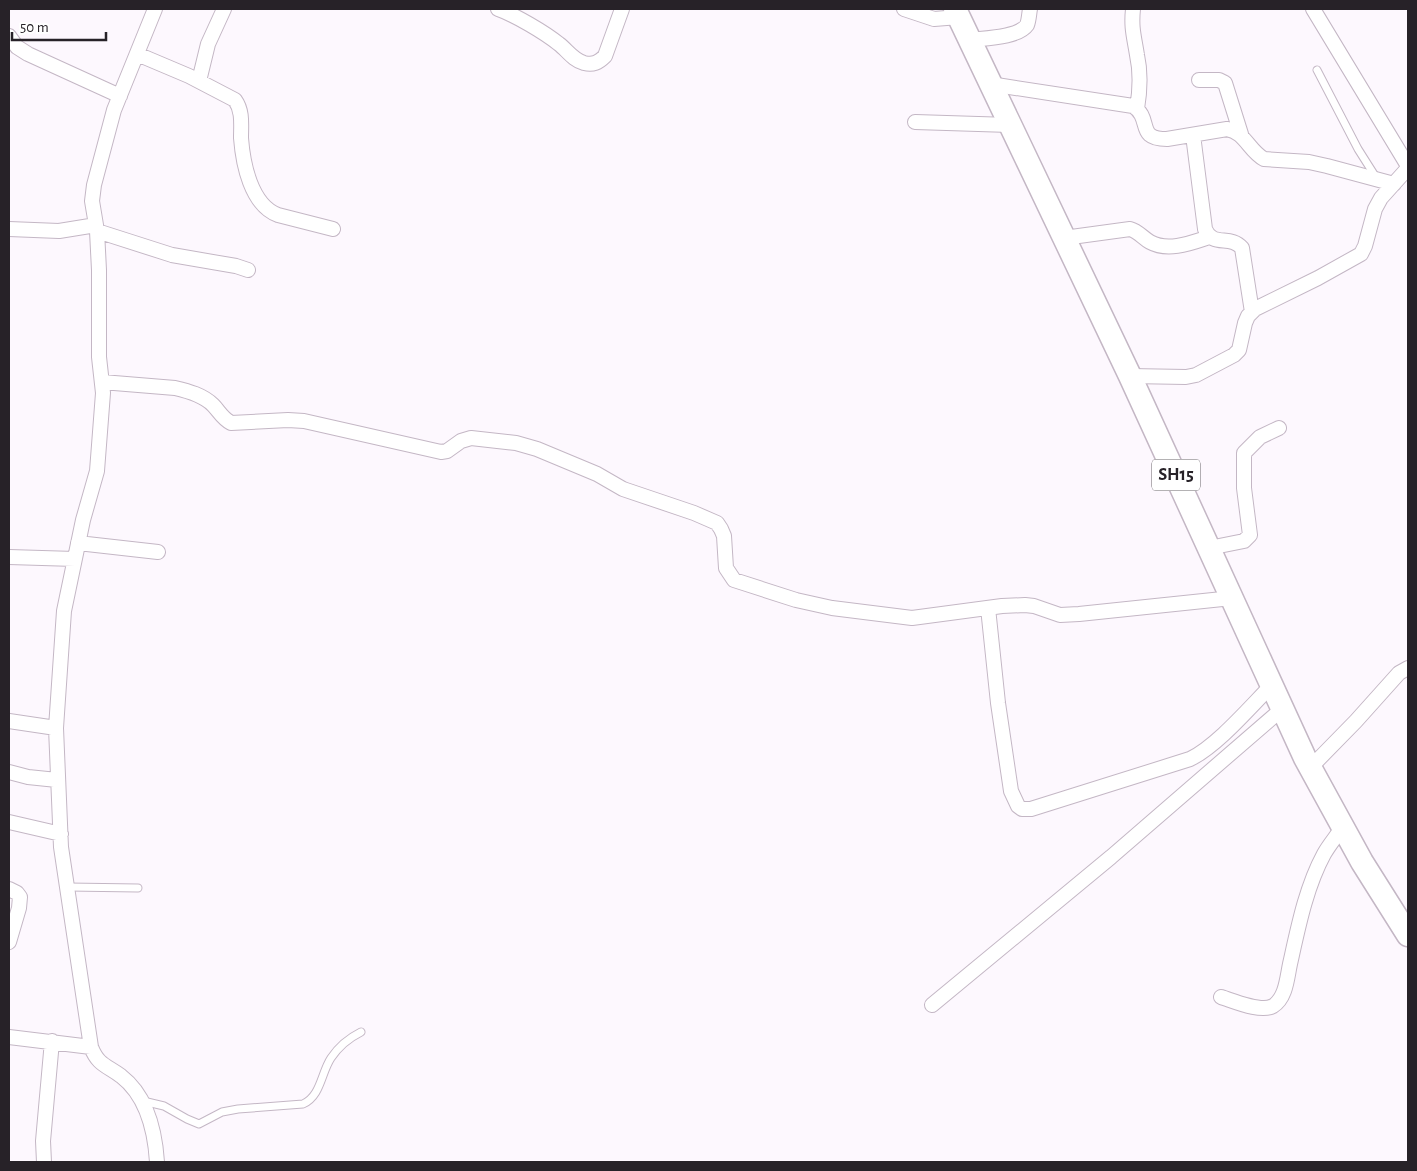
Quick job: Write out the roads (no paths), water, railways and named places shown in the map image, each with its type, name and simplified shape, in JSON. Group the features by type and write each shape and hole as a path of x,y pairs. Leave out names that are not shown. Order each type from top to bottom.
{"main road":[{"name":"SH15","path":"957,13 1130,376 1310,768 1342,828 1408,935"}],"street":[{"path":"155,9 114,110 94,185 92,201 99,270 99,357 103,393 97,471 78,543 64,610 56,728 61,834 91,1047 95,1058 130,1084 142,1101 155,1140 157,1162"},
{"path":"199,81 208,44 224,9"},
{"path":"498,9 512,14 558,43 578,61 593,64 599,62 604,56 622,9"},
{"path":"904,9 934,19 957,13"},
{"path":"969,40 1005,36 1021,31 1028,21 1030,9"},
{"path":"1134,9 1131,25 1138,56 1140,88 1137,109 1151,138 1167,139 1228,129 1235,130 1257,155 1264,159 1318,164 1394,184"},
{"path":"1130,376 1186,377 1234,355 1239,350 1245,323 1255,309 1361,254 1375,209 1381,198 1408,167 1314,9"},
{"path":"9,36 18,47 28,54 120,96"},
{"path":"137,54 199,81 230,97 238,105 244,154 252,189 260,202 270,212 333,228"},
{"path":"1199,80 1219,80 1225,83 1240,134"},
{"path":"990,84 1126,105 1137,109"},
{"path":"915,122 1010,125"},
{"path":"1193,135 1204,228 1213,240 1235,242 1242,248 1252,312"},
{"path":"9,229 58,231 96,228 172,255 236,266 248,270"},
{"path":"1064,238 1130,228 1149,241 1167,246 1185,244 1209,237"},
{"path":"102,382 186,390 203,397 213,404 225,420 231,422 288,420 304,422 441,452 446,451 461,441 471,438 482,438 530,447 597,474 623,489 694,513 717,523 724,536 726,568 734,580 796,600 832,608 912,618 988,608 1034,606 1060,615 1232,598"},
{"path":"1209,548 1244,541 1250,535 1244,488 1244,453 1260,437 1279,428"},
{"path":"78,543 158,552"},
{"path":"9,557 75,559"},
{"path":"988,608 998,703 1012,791 1014,800 1022,809 1030,809 1190,759 1214,741 1272,685"},
{"path":"1310,768 1399,673 1408,668"},
{"path":"932,1005 1111,858 1282,709"},
{"path":"9,721 56,728"},
{"path":"9,772 28,777 57,780"},
{"path":"9,822 61,834"},
{"path":"1221,997 1263,1009 1272,1007 1279,1002 1283,993 1295,939 1318,868 1324,853 1342,828"},
{"path":"9,889 20,896 19,908 9,942"},
{"path":"9,1037 91,1047"},
{"path":"44,1162 52,1041"}],"lane":[{"path":"1317,70 1358,149 1377,180"},
{"path":"68,887 138,888"},
{"path":"142,1101 164,1106 199,1124 222,1112 303,1104 312,1099 325,1070 338,1049 350,1038 361,1032"}]}
